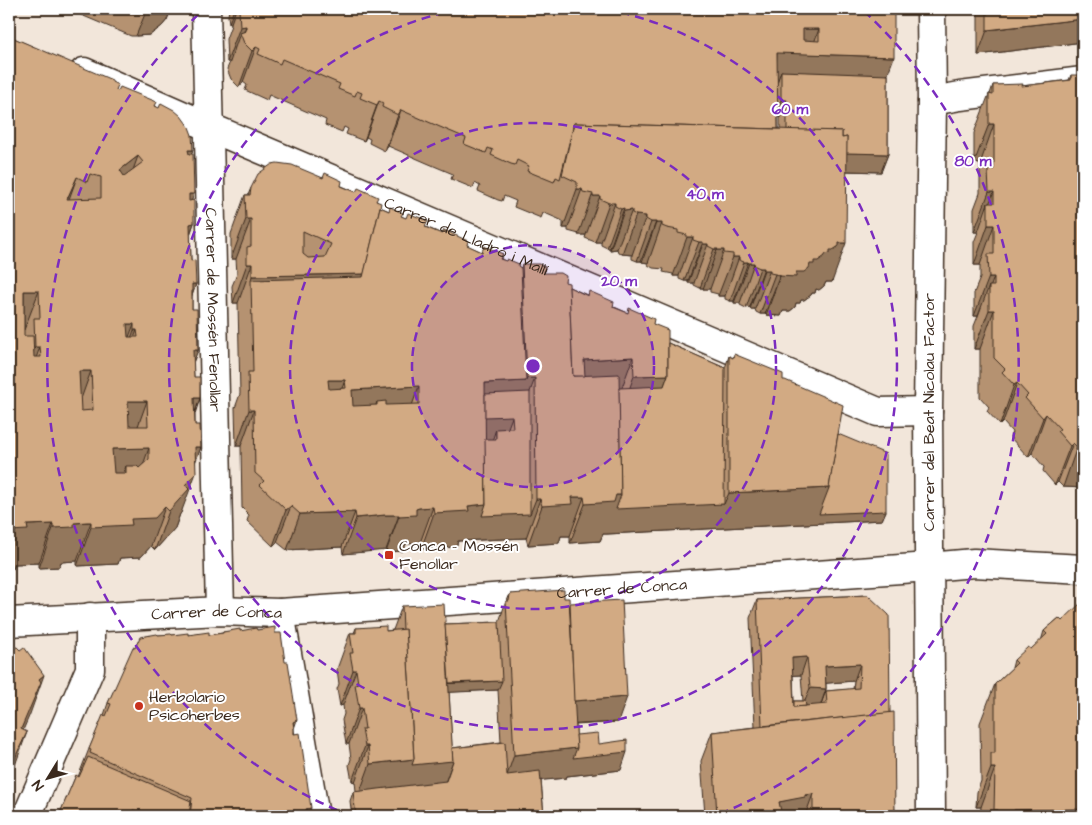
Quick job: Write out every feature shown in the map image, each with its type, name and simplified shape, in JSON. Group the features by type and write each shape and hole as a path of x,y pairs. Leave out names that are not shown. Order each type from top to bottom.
{"street":[{"name":"Carrer de Mossén Fenollar","path":"206,9 220,611"},
{"name":"Carrer del Beat Nicolau Factor","path":"931,9 932,101 928,411 931,816"},
{"name":"Carrer de Lladró i Mallí","path":"63,64 878,412 928,411"},
{"path":"932,101 1083,81"},
{"name":"Carrer de Conca","path":"9,622 220,611 280,612 974,563 1083,569"},
{"path":"280,612 315,816"},
{"path":"27,816 90,669 90,617"}],"building":[{"path":"239,9 894,9 894,57 777,53 778,129 574,123 560,179 556,177 554,182 527,171 529,166 517,160 515,165 511,164 491,155 493,150 488,148 486,153 464,144 466,138 401,110 398,115 382,107 383,103 379,101 377,105 360,98 362,93 357,91 355,96 338,89 340,84 282,59 280,64 258,54 260,49 256,47 252,51 244,43 240,33 246,31 246,26 240,27","holes":["803,29 819,29 819,41 803,40"]},
{"path":"987,9 1083,9 1083,19 987,30"},
{"path":"9,36 112,80 112,82 118,85 116,90 118,91 120,87 157,102 155,106 159,108 161,103 181,116 189,127 192,135 193,150 188,150 189,154 193,154 194,194 189,194 189,201 194,200 194,223 190,224 191,261 195,260 196,284 192,284 192,309 197,309 198,350 193,350 194,377 200,377 200,398 194,398 195,425 200,425 201,447 195,447 196,473 185,485 189,489 169,511 165,507 155,518 131,519 132,525 91,527 91,522 87,522 74,523 74,527 53,528 53,524 27,525 28,530 9,531","holes":["138,156 143,162 124,176 120,170","90,174 101,177 101,198 67,199 77,177 87,182","24,291 39,291 40,318 34,318 35,347 40,347 41,357 34,357 33,336 24,336","127,324 134,324 134,330 137,330 138,337 128,337","79,371 91,371 93,410 81,411","128,401 147,401 148,426 129,426","149,448 149,459 139,468 137,466 126,466 126,473 114,473 112,449"]},
{"path":"781,71 888,75 888,154 846,153 847,137 842,138 842,131 787,130 787,100 781,100"},
{"path":"1071,75 1083,75 1083,448 1077,447 1073,443 1070,446 1057,431 1060,429 1046,414 1043,418 1025,398 1028,395 1017,383 1014,385 1002,372 1005,369 994,358 994,310 989,310 989,286 994,286 994,277 989,277 988,254 994,254 994,225 988,225 988,203 994,203 994,192 989,192 988,170 994,169 994,124 989,124 989,94 993,95 993,85 1023,84 1022,86 1071,80"},
{"path":"574,123 842,131 842,138 847,137 846,243 839,243 839,246 830,250 830,253 825,254 818,261 814,261 814,264 810,264 809,268 804,272 796,272 796,277 780,276 770,273 770,270 764,270 764,268 755,266 754,263 739,260 739,257 733,257 733,254 724,253 724,250 717,250 708,246 708,244 693,240 693,237 687,237 687,235 678,233 678,230 662,226 662,223 651,222 646,219 646,216 632,213 632,210 624,211 624,208 621,209 615,206 615,203 609,203 600,199 600,196 592,196 593,194 577,189 577,182 562,175"},
{"path":"272,164 292,165 323,178 325,173 342,181 341,186 356,192 358,188 378,197 376,201 381,203 364,274 252,276 252,264 247,264 247,247 251,246 251,219 246,219 245,195 250,195 251,188 258,174","holes":["303,231 331,244 325,257 308,258 303,254"]},
{"path":"380,207 389,211 390,207 403,213 401,216 406,218 408,213 428,221 425,227 442,234 444,230 468,241 467,245 482,252 484,246 503,254 500,259 506,261 507,259 519,264 518,266 521,268 526,381 485,383 486,504 468,506 469,511 434,513 433,507 419,508 416,509 416,515 399,516 385,515 356,518 355,512 300,514 291,506 286,510 260,485 264,481 255,473 254,410 249,410 248,372 253,372 251,280 363,277","holes":["328,380 345,380 346,388 329,389","419,386 419,404 386,405 386,401 377,402 377,405 353,406 352,390"]},
{"path":"522,264 539,264 545,267 544,273 561,273 566,276 565,282 569,283 573,376 619,374 621,495 616,495 614,502 585,504 584,497 572,497 573,504 542,506 540,499 536,499 535,378 527,378"},
{"path":"569,287 588,296 589,291 614,302 613,307 628,313 629,308 654,319 653,324 668,330 668,375 634,376 633,357 584,360 585,376 573,376"},
{"path":"668,343 725,368 724,504 616,509 621,495 619,388 664,386 668,375"},
{"path":"734,354 783,374 783,380 843,405 829,488 729,493 729,356 733,358"},
{"path":"530,392 530,514 482,516 486,504 485,439 496,439 496,429 513,428 512,416 485,417 485,394"},
{"path":"838,434 886,454 886,511 819,514 829,488"},
{"path":"564,590 564,598 569,598 577,748 514,755 506,601 509,601 510,594"},
{"path":"868,595 889,615 890,713 762,726 757,600","holes":["807,657 810,688 826,689 825,666 860,664 859,688 826,691 827,704 794,707 792,658"]},
{"path":"622,600 627,697 574,701 570,603"},
{"path":"1083,601 1083,809 1014,810 1014,814 999,814 998,810 994,810 995,768 991,768 991,753 995,753 995,684 1017,663 1014,660 1028,647 1031,649 1047,634 1044,631 1059,618 1062,621"},
{"path":"444,604 453,761 412,765 414,759 406,629 403,630 402,606"},
{"path":"499,622 502,681 449,683 445,624"},
{"path":"386,626 386,631 406,629 414,759 370,764 368,746 365,746 362,729 365,729 362,708 359,708 355,684 358,683 356,670 353,670 350,653 353,653 350,633 356,633 356,628"},
{"path":"275,627 275,633 281,633 285,662 288,662 297,720 293,722 294,734 300,733 311,808 306,809 307,816 190,816 192,798 90,753 91,750 89,749 103,715 106,716 111,704 108,703 133,647 135,648 140,637 157,634 188,633 188,635 209,632 209,635 240,629 240,631"},
{"path":"17,647 20,650 24,647 44,675 39,679 41,682 21,729 27,732 10,768 9,648"},
{"path":"794,701 805,701 806,706 794,707"},
{"path":"894,712 895,816 802,816 813,814 813,794 779,802 782,816 717,816 712,732"},
{"path":"598,733 599,744 627,740 627,752 573,758 577,748 576,735"},
{"path":"505,742 507,775 540,771 544,816 356,816 353,792 446,781 453,761 452,748"},
{"path":"88,757 191,801 189,816 135,816 137,811 133,810 131,816 62,816 60,813 76,775 79,777"}],"place":[{"name":"Conca - Mossén Fenollar","path":"389,555"},
{"name":"Herbolario Psicoherbes","path":"139,706"}]}
